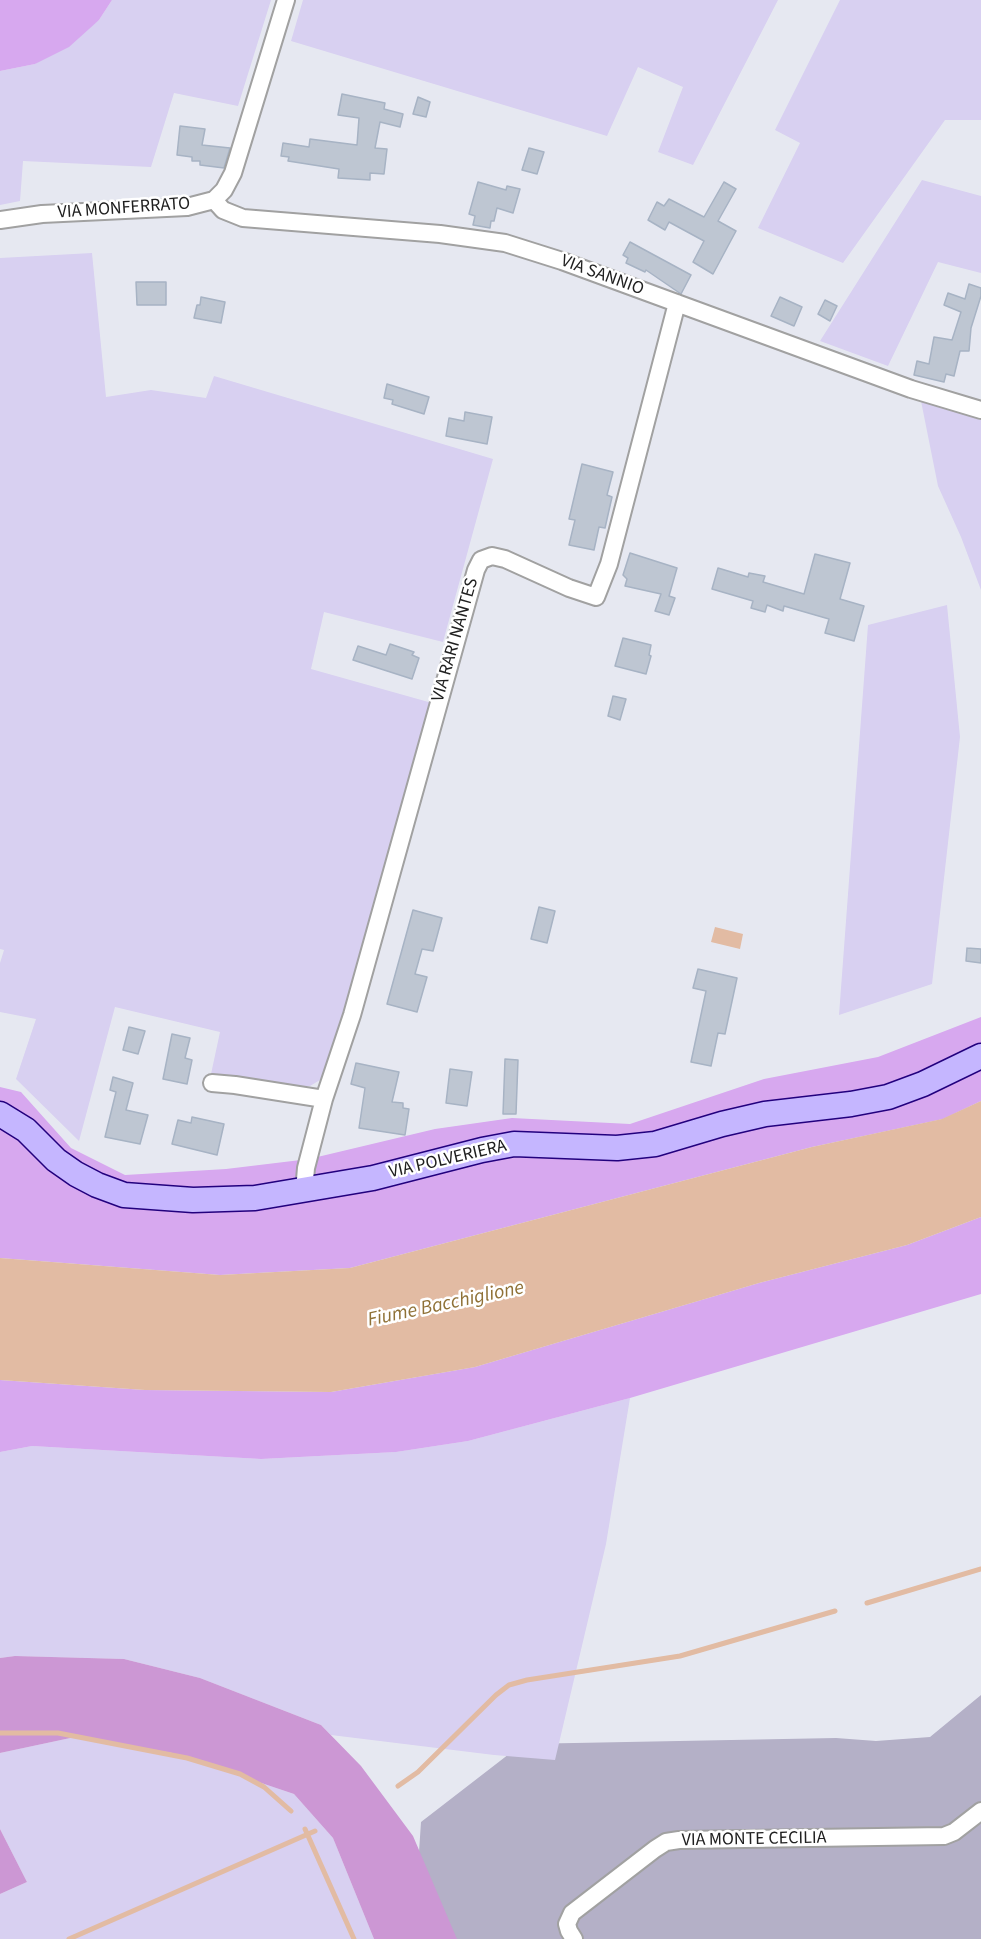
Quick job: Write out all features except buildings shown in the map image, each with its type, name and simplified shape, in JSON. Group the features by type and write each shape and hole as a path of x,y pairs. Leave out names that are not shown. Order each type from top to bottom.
{"street":[{"name":"VIA MONFERRATO","path":"0,220 42,214 187,207 214,200 224,190 232,173 286,0"},
{"name":"VIA SANNIO","path":"214,200 223,210 243,218 440,234 506,243 562,261 911,389 981,410"},
{"name":"VIA RARI NANTES","path":"304,1191 306,1168 324,1099 352,1015 476,570 481,560 492,556 506,559 569,588 596,597 609,564 677,303"},
{"name":"VIA POLVERIERA","path":"0,1114 26,1130 56,1160 76,1174 124,1195 193,1200 255,1198 373,1178 514,1144 617,1148 655,1144 765,1114 888,1098 981,1056"},
{"path":"212,1083 324,1099"},
{"name":"VIA MONTE CECILIA","path":"574,1939 568,1932 567,1924 573,1913 666,1842 944,1836 954,1832 981,1811"}],"shaded area":[{"path":"0,0 112,0 99,20 69,47 35,64 0,71"},
{"path":"112,0 271,0 238,106 174,93 151,167 23,161 20,201 0,205 0,71 35,64 99,20"},
{"path":"303,0 778,0 693,165 658,152 683,87 638,67 607,136 291,41"},
{"path":"840,0 981,0 981,120 945,120 843,263 758,228 800,143 775,130"},
{"path":"922,180 981,196 981,273 938,262 888,366 820,341"},
{"path":"92,253 106,397 151,390 206,398 214,376 493,459 443,642 324,612 311,669 432,703 328,1065 320,1080 310,1086 291,1088 211,1074 220,1032 115,1007 79,1141 16,1079 36,1019 0,1012 0,963 4,950 0,949 0,258"},
{"path":"921,401 981,420 981,590 938,486"},
{"path":"947,605 960,737 932,984 839,1015 868,625"},
{"path":"981,1017 981,1101 943,1119 812,1147 350,1268 220,1275 0,1258 0,1087 21,1092 71,1148 125,1175 226,1169 309,1159 435,1129 512,1118 630,1124 764,1079 878,1057"},
{"path":"981,1217 981,1294 630,1398 468,1441 396,1452 261,1459 32,1446 0,1452 0,1380 145,1390 331,1392 475,1367 759,1283 907,1245"},
{"path":"630,1398 606,1544 555,1760 331,1735 321,1725 200,1678 124,1659 15,1656 0,1658 0,1452 32,1446 261,1459 396,1452 468,1441"},
{"path":"15,1656 124,1659 200,1678 321,1725 361,1766 413,1836 457,1939 374,1939 333,1838 294,1794 172,1753 75,1737 0,1753 0,1658"},
{"path":"981,1695 981,1939 455,1939 418,1867 421,1822 522,1744 836,1738 876,1741 930,1737"},
{"path":"75,1737 172,1753 294,1794 333,1838 374,1939 0,1939 0,1894 27,1882 0,1829 0,1753"},
{"path":"0,1829 27,1882 0,1894"}],"water":[{"path":"715,927 743,934 740,949 711,942"},
{"name":"Fiume Bacchiglione","path":"981,1101 981,1217 907,1245 759,1283 475,1367 331,1392 145,1390 0,1380 0,1258 220,1275 350,1268 812,1147 942,1119"}],"waterway":[{"path":"867,1603 981,1569"},
{"path":"398,1786 418,1772 509,1685 527,1680 680,1656 835,1611"},
{"path":"0,1733 58,1733 187,1758 240,1774 264,1787 291,1811"},
{"path":"305,1829 354,1939"},
{"path":"69,1939 315,1831"}]}
